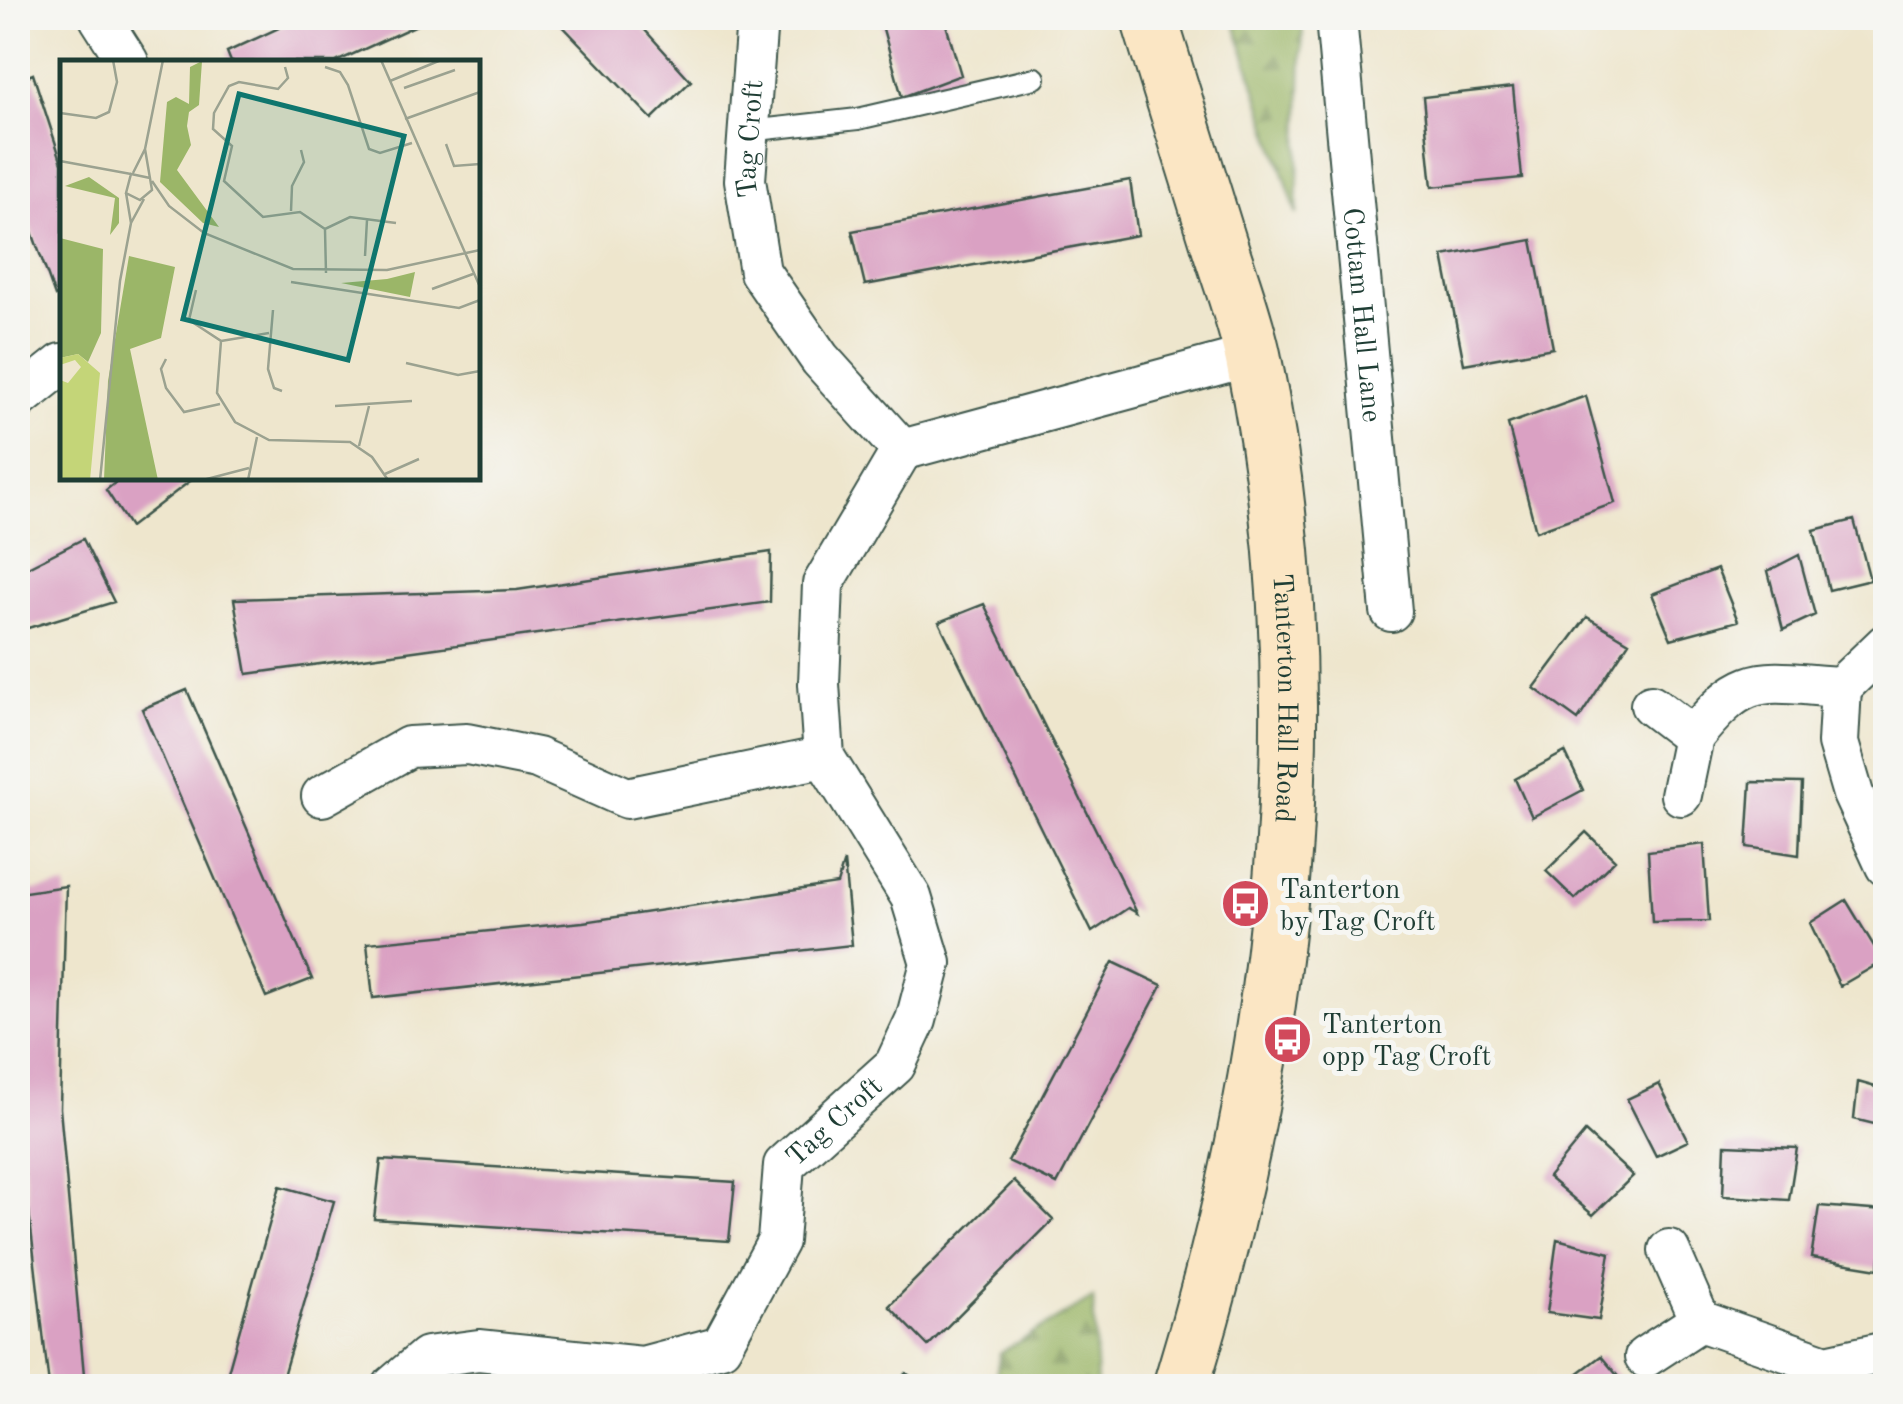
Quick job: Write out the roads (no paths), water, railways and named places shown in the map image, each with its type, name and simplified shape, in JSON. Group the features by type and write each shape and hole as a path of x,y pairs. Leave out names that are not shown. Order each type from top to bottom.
{"street":[{"path":"100,18 127,60"},
{"name":"Tag Croft","path":"394,1386 427,1356 479,1350 642,1367 721,1346 778,1241 784,1166 895,1065 916,1020 932,963 911,897 824,757 819,684 824,584 902,450 820,359 760,272 745,180 757,18"},
{"name":"Tanterton Hall Road","path":"1149,18 1253,355 1276,508 1286,627 1284,874 1237,1180 1181,1386"},
{"name":"Cottam Hall Lane","path":"1336,18 1392,611"},
{"path":"902,450 1253,355"},
{"path":"18,399 60,366"},
{"path":"1886,644 1841,687 1838,743 1853,794 1886,866"},
{"path":"1681,795 1693,737 1725,698 1762,682 1841,687"},
{"path":"1651,705 1693,737"},
{"path":"322,796 409,747 467,744 537,758 627,798 824,757"},
{"path":"1669,1250 1700,1320 1826,1365 1886,1352"},
{"path":"1645,1357 1700,1320"}],"lane":[{"path":"748,131 858,119 1035,78"}],"place":[{"name":"Tanterton by Tag Croft","path":"1245,904"},
{"name":"Tanterton opp Tag Croft","path":"1287,1039"}]}
